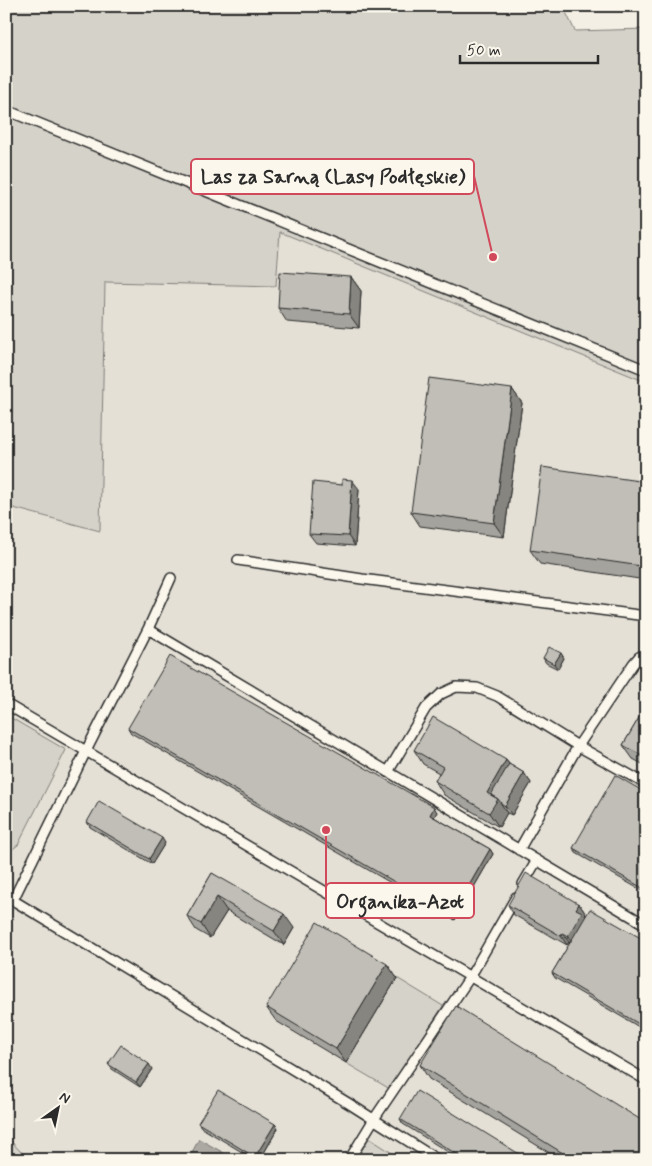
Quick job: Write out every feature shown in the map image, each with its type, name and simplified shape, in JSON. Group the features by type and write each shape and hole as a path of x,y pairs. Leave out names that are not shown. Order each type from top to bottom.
{"lane":[{"path":"6,110 646,370"},
{"path":"238,560 362,580 646,616"},
{"path":"170,578 148,629 10,898 374,1119 438,1160"},
{"path":"148,629 646,925"},
{"path":"519,850 578,746 646,648"},
{"path":"388,772 426,708 441,694 456,687 477,688 497,696 578,746 646,784"},
{"path":"6,704 646,1080"},
{"path":"349,1160 374,1119 470,977 536,860"}],"shaded area":[{"path":"6,6 563,6 575,31 646,29 646,382 280,232 276,286 105,282 100,531 6,506"},
{"path":"280,232 646,382 646,1160 33,1160 21,1152 6,1136 6,506 100,531 105,282 275,286"},
{"path":"6,715 66,750 18,845 6,854"},
{"path":"397,978 443,1006 390,1089 346,1063"},
{"path":"6,1136 21,1152 33,1160 6,1160"},
{"path":"369,1138 403,1160 356,1160"},
{"path":"199,1139 224,1153 220,1160 188,1160"}],"building":[{"path":"280,272 351,277 349,314 278,308"},
{"path":"429,378 512,389 494,523 411,512"},
{"path":"542,467 646,482 646,531 641,566 530,550"},
{"path":"342,479 352,480 348,536 309,534 313,482 342,485"},
{"path":"549,647 561,653 554,664 543,658"},
{"path":"170,656 434,807 430,815 490,849 452,915 128,728"},
{"path":"646,706 646,758 623,745"},
{"path":"433,717 506,760 487,793 498,799 489,813 435,781 443,767 414,750"},
{"path":"509,764 524,773 505,806 491,795"},
{"path":"615,775 646,793 646,890 573,848"},
{"path":"99,801 162,838 149,859 87,822"},
{"path":"212,873 284,914 274,931 217,897 201,924 187,916"},
{"path":"526,873 579,904 576,909 582,912 568,936 562,933 561,936 508,905"},
{"path":"590,909 646,941 646,1028 552,973"},
{"path":"317,922 387,964 336,1049 266,1007"},
{"path":"456,1006 646,1123 646,1160 574,1160 420,1065"},
{"path":"121,1045 149,1064 136,1082 108,1064"},
{"path":"218,1090 275,1124 255,1157 198,1123"},
{"path":"417,1091 529,1160 466,1160 400,1119"}],"place":[{"name":"Las za Sarną (Lasy Podłęskie)","path":"493,257"},
{"name":"Organika-Azot","path":"326,830"}]}
